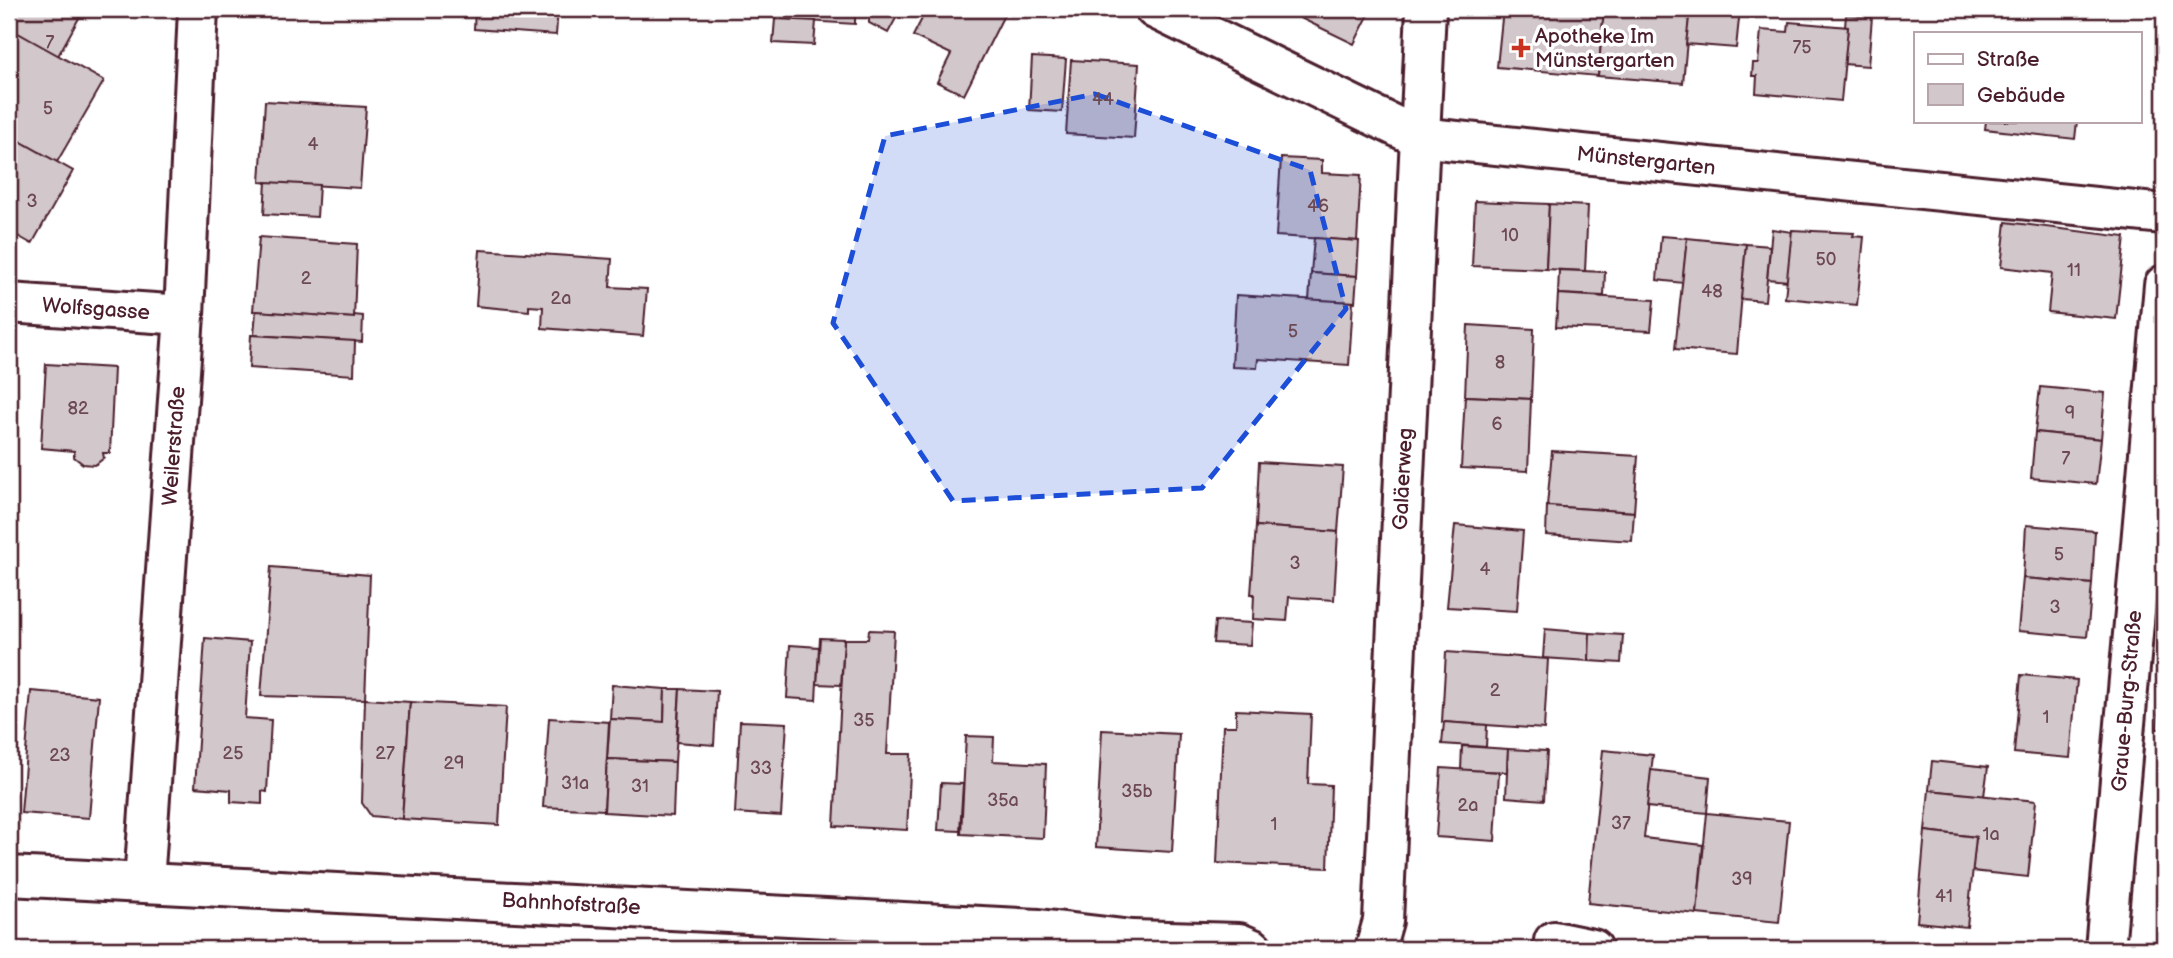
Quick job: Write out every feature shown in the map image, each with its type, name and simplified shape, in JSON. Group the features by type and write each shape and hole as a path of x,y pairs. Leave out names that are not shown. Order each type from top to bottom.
{"street":[{"name":"Weilerstraße","path":"144,882 184,315 198,9"},
{"name":"Münstergarten","path":"1155,9 1418,137 2164,214"},
{"name":"Galäerweg","path":"1375,949 1383,920 1426,9"},
{"name":"Graue-Burg-Straße","path":"2105,949 2164,285"},
{"name":"Wolfsgasse","path":"9,303 184,315"},
{"name":"Bahnhofstraße","path":"9,876 1039,929 1140,945 1239,943 1253,949"},
{"path":"1554,941 1593,949"}],"highlighted area":[{"path":"1095,94 1310,170 1346,309 1202,488 953,501 833,323 885,136"}],"building":[{"path":"9,9 84,9 58,56 9,28"},
{"path":"475,9 558,9 556,35 474,29"},
{"path":"775,9 855,9 855,24 775,19"},
{"path":"855,9 901,9 888,33 869,23 869,16 855,15"},
{"path":"927,9 1007,9 964,95 937,82 951,54 913,36"},
{"path":"1282,9 1353,9 1368,16 1354,44"},
{"path":"1503,9 1604,9 1598,76 1497,67"},
{"path":"1604,9 1690,9 1683,83 1598,76"},
{"path":"1690,9 1740,9 1736,48 1686,44"},
{"path":"1846,15 1872,17 1868,66 1844,64 1848,27 1845,27"},
{"path":"775,19 816,21 814,45 773,43"},
{"path":"1789,22 1848,27 1841,101 1756,93 1757,76 1752,76 1753,63 1758,63 1761,30 1788,32"},
{"path":"9,28 104,81 57,162 9,135"},
{"path":"1032,57 1066,59 1062,112 1029,110"},
{"path":"1071,60 1139,64 1134,138 1066,134"},
{"path":"265,101 366,107 360,188 260,182"},
{"path":"1986,122 2077,122 2075,139 1985,129"},
{"path":"9,135 73,171 32,244 9,231"},
{"path":"1281,158 1322,160 1322,173 1361,175 1357,241 1276,236"},
{"path":"266,182 319,185 317,217 264,214"},
{"path":"1475,201 1549,204 1546,269 1472,266"},
{"path":"1549,204 1588,206 1585,271 1546,269"},
{"path":"2006,222 2125,237 2116,319 2048,312 2052,273 2001,267"},
{"path":"1772,229 1792,232 1788,281 1767,279"},
{"path":"1792,230 1854,233 1853,236 1864,237 1857,305 1785,298"},
{"path":"1661,236 1687,238 1683,283 1657,280"},
{"path":"259,237 357,244 354,318 253,311"},
{"path":"1314,238 1359,241 1357,276 1311,273"},
{"path":"1687,238 1746,244 1737,354 1675,349"},
{"path":"1746,244 1770,246 1765,301 1741,299"},
{"path":"480,250 612,259 610,287 647,289 643,336 542,328 543,307 529,306 529,311 476,306"},
{"path":"1559,270 1605,272 1604,296 1558,294"},
{"path":"1311,273 1357,276 1355,302 1309,300"},
{"path":"1558,294 1654,300 1651,331 1556,327"},
{"path":"1236,295 1353,302 1349,365 1258,359 1257,368 1232,367"},
{"path":"256,311 354,318 354,315 363,316 362,342 254,335"},
{"path":"1468,325 1534,329 1531,399 1465,396"},
{"path":"251,335 355,341 354,375 249,368"},
{"path":"46,364 114,368 110,453 103,453 104,458 95,465 83,464 74,457 74,451 41,448"},
{"path":"2040,387 2105,393 2101,439 2035,432"},
{"path":"1465,396 1531,399 1528,471 1461,468"},
{"path":"2035,432 2101,439 2096,484 2031,478"},
{"path":"1552,451 1638,456 1634,512 1547,506"},
{"path":"1259,462 1343,467 1338,532 1256,526"},
{"path":"1547,506 1634,512 1632,541 1546,535"},
{"path":"1455,525 1523,531 1517,611 1447,607"},
{"path":"2026,525 2095,531 2092,584 2023,578"},
{"path":"1256,526 1338,532 1334,600 1289,597 1287,621 1253,619 1254,594 1251,594"},
{"path":"271,567 370,575 365,699 261,696"},
{"path":"2023,578 2092,584 2087,637 2018,631"},
{"path":"1215,621 1252,623 1250,645 1213,643"},
{"path":"1545,629 1590,633 1589,661 1543,658"},
{"path":"869,630 894,631 887,754 911,754 907,830 834,826 844,639 868,639"},
{"path":"1590,633 1623,635 1621,663 1589,661"},
{"path":"205,638 250,642 245,718 271,720 267,792 262,791 262,804 231,802 231,790 195,787"},
{"path":"820,638 844,639 841,685 817,684"},
{"path":"790,645 819,647 816,700 787,698"},
{"path":"1446,652 1548,659 1544,729 1442,722"},
{"path":"2163,662 2164,729 2157,729"},
{"path":"2021,675 2077,680 2070,758 2014,753"},
{"path":"612,685 665,689 664,722 610,719"},
{"path":"665,689 680,689 675,762 607,759 610,719 664,722"},
{"path":"680,689 717,691 714,745 677,742"},
{"path":"31,691 99,697 89,818 21,813"},
{"path":"365,699 410,702 402,819 371,816 362,803"},
{"path":"410,702 506,707 499,825 402,819"},
{"path":"1236,710 1311,714 1308,784 1331,785 1328,868 1217,863 1223,726 1236,726"},
{"path":"549,718 609,722 604,810 543,807"},
{"path":"740,721 787,723 781,816 735,813"},
{"path":"1444,722 1487,725 1486,747 1442,744"},
{"path":"1102,730 1179,734 1172,852 1096,847"},
{"path":"966,736 994,737 993,761 1046,764 1043,838 961,834"},
{"path":"1462,746 1508,749 1507,772 1461,770"},
{"path":"1508,749 1547,751 1544,800 1506,797"},
{"path":"1603,750 1653,755 1644,838 1703,845 1697,914 1588,903"},
{"path":"607,759 675,762 673,816 604,812"},
{"path":"1932,761 1988,767 1984,796 1929,790"},
{"path":"1441,768 1499,772 1495,841 1436,837"},
{"path":"1651,770 1710,777 1707,813 1647,807"},
{"path":"941,783 963,784 960,831 938,830"},
{"path":"1929,790 2036,801 2028,877 1972,871 1976,837 1925,831"},
{"path":"1707,813 1789,821 1779,922 1697,914"},
{"path":"1925,831 1976,837 1967,927 1917,922"}],"place":[{"name":"Apotheke Im Münstergarten","path":"1521,48"}]}
